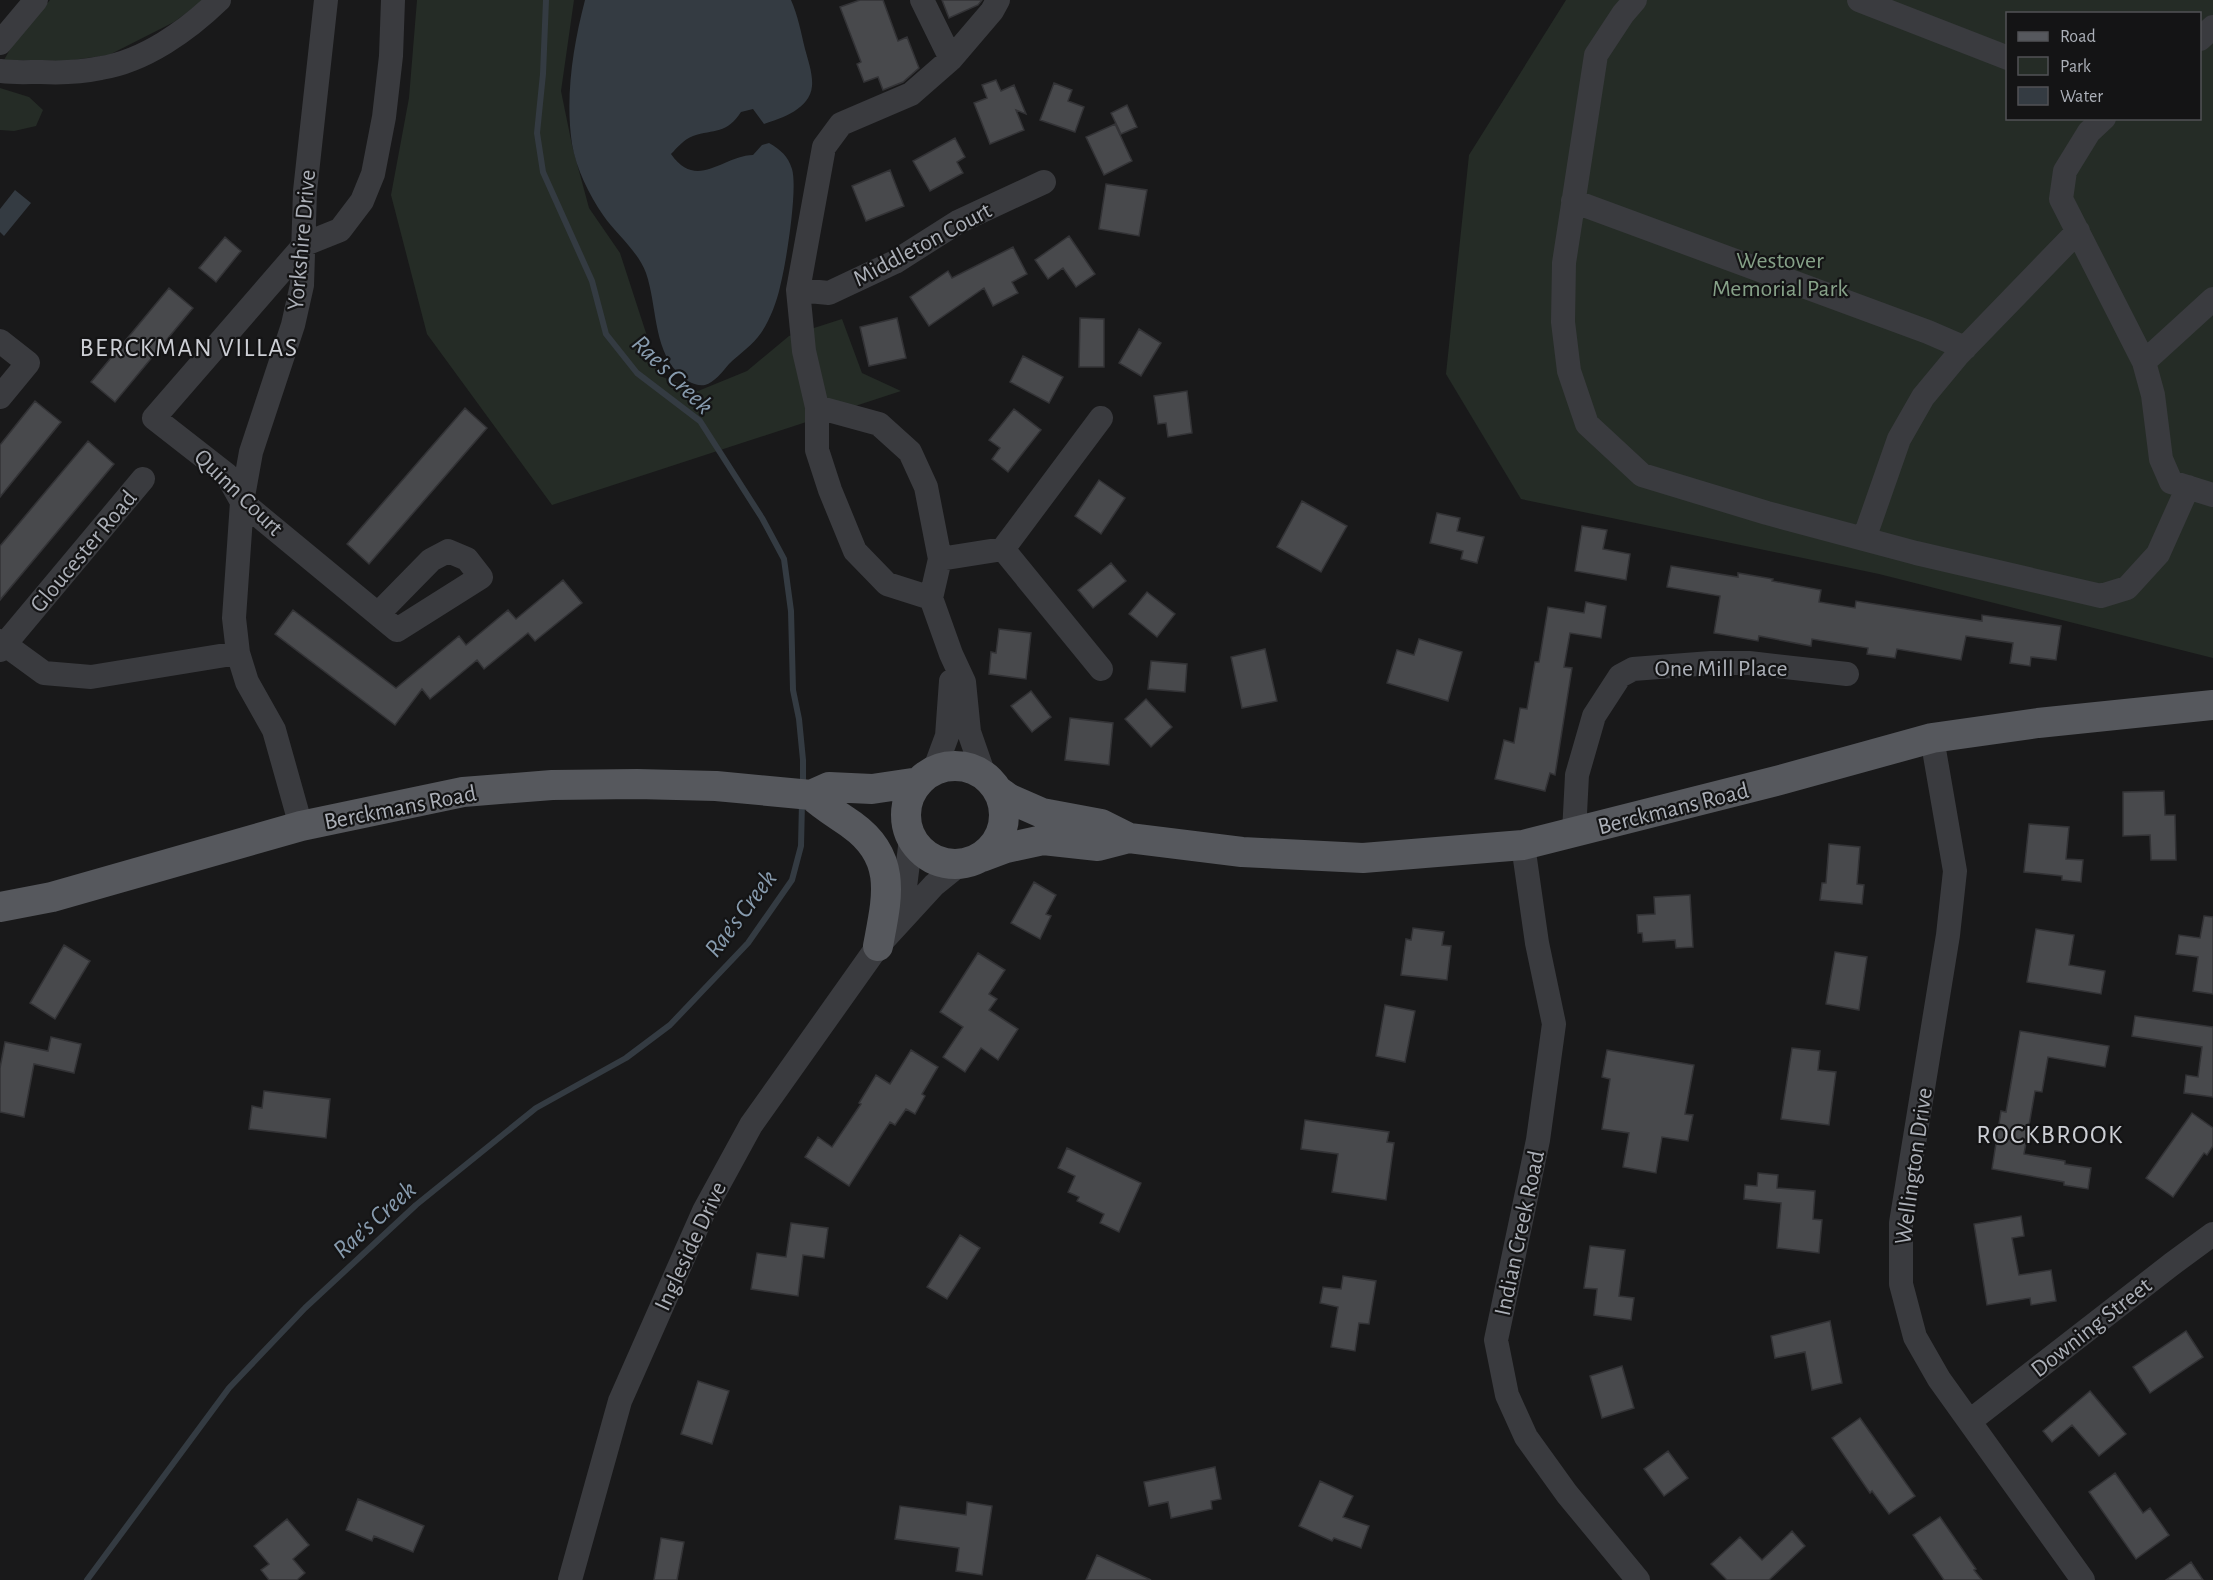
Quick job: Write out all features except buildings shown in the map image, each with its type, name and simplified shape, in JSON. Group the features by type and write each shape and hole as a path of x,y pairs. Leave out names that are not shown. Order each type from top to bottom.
{"main road":[{"name":"Berckmans Road","path":"991,783 1008,798 1042,813 1101,824 1129,838 1242,852 1363,858 1523,845 1780,780 1932,738 2038,723 2213,705"},
{"path":"954,765 970,768 991,783 1002,801 1004,817 1001,832 993,846 971,860 952,865 936,862 922,853 910,837 905,823 906,806 912,790 926,776 954,765"},
{"name":"Berckmans Road","path":"818,802 829,787 872,789 926,776"},
{"name":"Berckmans Road","path":"0,907 52,897 301,826 463,792 552,785 716,786 818,802 882,820 897,826 910,837"},
{"path":"818,802 868,837 879,853 887,884 887,901 878,946"},
{"name":"Berckmans Road","path":"971,860 1006,848 1043,840 1098,846 1129,838"}],"street":[{"path":"0,43 36,0"},
{"path":"0,71 58,73 103,68 140,56 178,33 219,0"},
{"name":"Yorkshire Drive","path":"301,826 274,730 247,682 238,653 234,618 242,502 251,452 293,325 302,285 305,191 326,0"},
{"path":"305,244 340,230 362,201 373,174 384,117 391,56 393,0"},
{"path":"922,0 951,59"},
{"path":"931,598 887,584 855,551 830,490 817,450 817,407 804,351 798,290 824,147 841,124 911,94 951,59 999,0"},
{"path":"1635,0 1596,55 1564,263 1563,322 1569,371 1587,424 1642,475 1767,513 1864,539 2101,596 2127,588 2158,554 2188,487"},
{"path":"1859,0 2006,58"},
{"path":"2201,37 2213,27"},
{"path":"2102,120 2089,132 2065,171 2061,199 2144,362 2153,395 2161,459 2171,482 2213,495"},
{"name":"Middleton Court","path":"798,290 830,294 895,262 958,222 1044,182"},
{"path":"1573,201 1928,332 1965,348"},
{"path":"1864,539 1899,439 1923,397 1965,348 2078,231"},
{"name":"Quinn Court","path":"305,244 154,418 227,475 242,502 378,614"},
{"path":"2144,362 2210,305"},
{"path":"0,341 28,363 0,397"},
{"path":"817,407 879,424 909,452 926,486 940,559 931,598 951,654 964,682 969,732 991,783"},
{"path":"940,559 1003,549 1101,418"},
{"name":"Gloucester Road","path":"2,645 143,479"},
{"path":"1003,549 1101,669"},
{"path":"2,645 44,673 92,677 238,653"},
{"path":"926,776 947,736 951,654"},
{"name":"One Mill Place","path":"1574,833 1577,775 1594,716 1620,676 1633,669 1711,663 1749,663 1847,674"},
{"name":"Wellington Drive","path":"1932,738 1955,871 1948,935 1901,1223 1901,1284 1915,1336 1939,1379 2084,1580"},
{"name":"Ingleside Drive","path":"878,946 904,895 908,876 910,837"},
{"name":"Indian Creek Road","path":"1523,845 1537,943 1554,1024 1538,1140 1496,1340 1507,1395 1526,1437 1567,1494 1638,1580"},
{"name":"Ingleside Drive","path":"570,1580 620,1401 704,1211 751,1125 878,946 934,885 971,860"},
{"name":"Downing Street","path":"1970,1421 2213,1234"}],"green space":[{"path":"50,0 204,0 174,22 109,55 65,61 4,60 13,44"},
{"path":"417,0 574,0 561,91 572,145 589,208 620,253 660,376 698,391 747,371 789,336 842,319 862,373 901,391 552,505 427,334 391,195 409,98"},
{"name":"Westover Memorial Park","path":"1566,0 2213,0 2213,658 1879,574 1521,499 1446,374 1469,155"},
{"path":"0,88 29,97 43,110 36,126 14,131 0,130"}],"water":[{"path":"585,0 791,0 796,12 812,77 810,94 801,107 764,124 753,109 741,112 731,124 720,130 690,137 671,154 681,165 690,170 700,171 753,155 762,145 769,143 786,157 792,169 794,193 790,227 775,304 754,342 715,379 705,385 693,384 686,380 669,362 660,338 646,273 632,250 598,207 588,190 577,162 572,144 569,108 574,53"},
{"path":"15,190 31,203 4,236 0,232 0,209"}],"waterway":[{"name":"Rae's Creek","path":"546,0 543,74 537,133 543,172 592,281 606,334 637,373 700,421 762,518 784,559 791,611 793,690 799,719 803,786"},
{"name":"Rae's Creek","path":"87,1580 229,1388 305,1308 416,1205 536,1108 626,1058 670,1025 748,943 792,880 801,846 802,802"}],"district":[{"name":"BERCKMAN VILLAS","path":"189,347"},
{"name":"ROCKBROOK","path":"2050,1134"}]}
